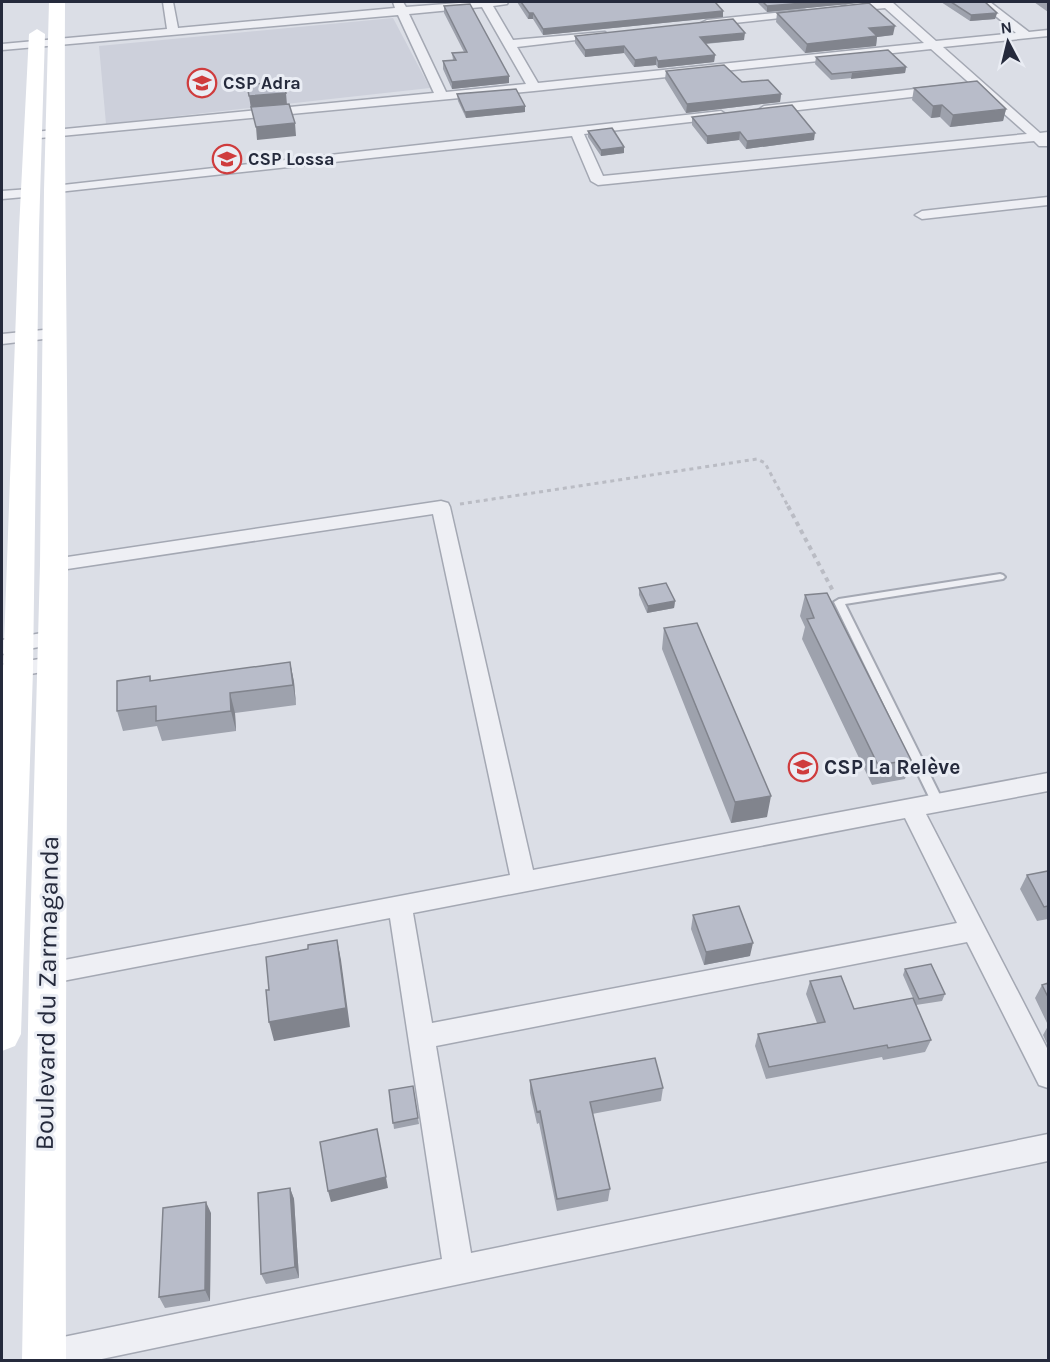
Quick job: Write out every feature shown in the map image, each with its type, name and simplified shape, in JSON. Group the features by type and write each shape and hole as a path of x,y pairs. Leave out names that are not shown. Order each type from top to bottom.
{"main road":[{"path":"38,2 47,43"},
{"path":"28,651 54,565 54,190 45,135 47,43 57,2"},
{"path":"28,651 27,336 30,193 45,135"},
{"path":"29,228 54,225"},
{"name":"Boulevard du Zarmaganda","path":"28,651 46,973 44,1358"},
{"name":"Boulevard du Zarmaganda","path":"2,1034 28,651"}],"street":[{"path":"168,2 173,32"},
{"path":"486,2 534,87"},
{"path":"2,47 173,32 401,6 503,2"},
{"path":"984,2 1026,35"},
{"path":"699,24 887,3 980,86 1043,137 1048,148"},
{"path":"401,6 442,96"},
{"path":"510,44 616,33"},
{"path":"45,135 1048,33"},
{"path":"754,111 980,86"},
{"path":"54,190 731,114"},
{"path":"576,131 598,181 1043,137"},
{"path":"2,195 30,193"},
{"path":"922,215 1048,201"},
{"path":"2,339 54,333"},
{"path":"54,565 441,507 524,882"},
{"path":"46,973 1048,782"},
{"path":"911,808 1048,1076"},
{"path":"400,906 459,1270"},
{"path":"421,1037 974,930"},
{"path":"44,1358 1048,1148"}],"lane":[{"path":"938,803 839,602 1000,577"}],"path":[{"path":"441,507 757,459 765,463 839,602"}],"shaded area":[{"path":"393,18 430,88 106,124 99,46"}],"building":[{"path":"521,2 715,2 723,11 543,29 533,13 529,13"},
{"path":"763,2 816,2 767,6"},
{"path":"951,2 985,2 997,13 971,15"},
{"path":"869,3 895,26 869,28 877,36 807,44 777,13"},
{"path":"470,4 509,76 452,82 443,61 456,60 452,53 467,52 444,6"},
{"path":"733,19 745,33 700,37 715,55 658,61 656,57 635,60 624,46 585,50 575,36"},
{"path":"888,50 906,67 832,74 816,57"},
{"path":"724,65 742,82 768,80 781,94 687,104 666,71"},
{"path":"282,81 286,93 249,96 247,85"},
{"path":"977,81 1006,109 953,115 942,105 933,106 914,88"},
{"path":"516,89 525,106 465,112 457,94"},
{"path":"289,104 295,123 256,127 251,107"},
{"path":"792,105 815,133 747,141 740,132 707,136 692,117"},
{"path":"612,128 624,147 601,150 588,131"},
{"path":"666,583 675,601 648,606 639,588"},
{"path":"827,593 911,760 878,765 807,619 814,618 805,595"},
{"path":"697,623 771,796 735,802 664,628"},
{"path":"290,662 293,685 230,693 231,711 156,721 156,706 117,711 117,681 150,676 150,681"},
{"path":"1048,871 1048,906 1044,907 1027,875"},
{"path":"739,906 753,943 706,952 693,915"},
{"path":"337,940 346,1008 269,1022 266,957 308,949 308,945"},
{"path":"931,964 945,994 919,999 905,969"},
{"path":"841,976 854,1009 913,998 931,1040 888,1048 887,1045 769,1067 758,1034 825,1022 810,981"},
{"path":"1048,983 1048,997 1042,985"},
{"path":"655,1058 663,1088 590,1102 610,1189 557,1199 540,1111 537,1112 530,1080"},
{"path":"413,1086 418,1118 393,1123 389,1090"},
{"path":"377,1129 386,1177 328,1191 320,1142"},
{"path":"290,1188 295,1267 261,1274 258,1193"},
{"path":"206,1202 205,1290 159,1297 163,1208"}],"place":[{"name":"CSP Adra","path":"202,83"},
{"name":"CSP Lossa","path":"227,159"},
{"name":"CSP La Relève","path":"803,767"}]}
